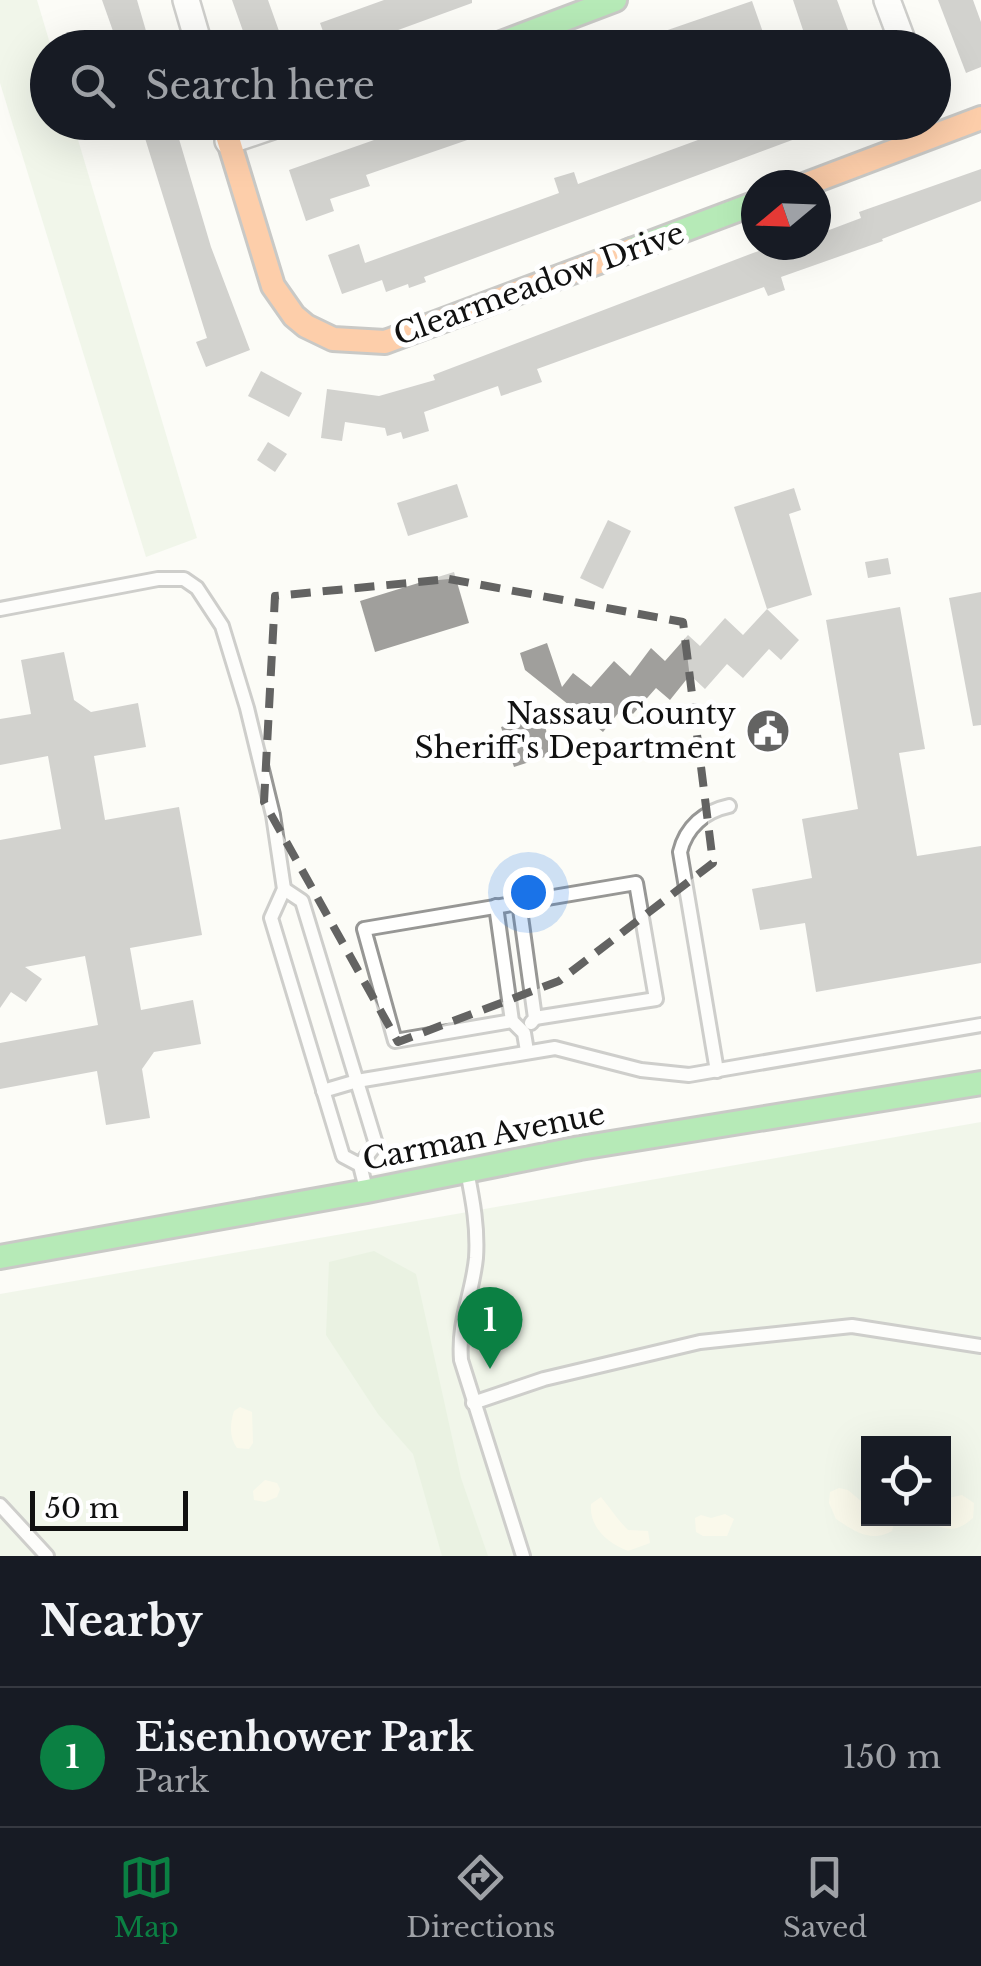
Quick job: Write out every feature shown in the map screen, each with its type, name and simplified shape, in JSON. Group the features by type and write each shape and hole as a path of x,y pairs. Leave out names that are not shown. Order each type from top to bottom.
{"street":[{"path":"186,0 195,30"},
{"path":"536,30 615,0"},
{"path":"888,0 899,30"},
{"path":"951,122 981,118"},
{"name":"Clearmeadow Drive","path":"228,140 272,286 298,322 320,336 341,342 386,342 741,209"},
{"path":"831,173 902,140"},
{"name":"Carman Avenue","path":"0,1257 580,1148 981,1083"}],"lane":[{"path":"0,610 158,579 184,579 198,588 222,626 273,815 284,889 272,918 343,1156 360,1166 367,1191"},
{"path":"717,1070 680,852 693,826 714,810 730,806"},
{"path":"512,1022 394,1041 364,929 636,883 656,999 535,1018"},
{"path":"284,889 302,901 376,1144 360,1166"},
{"path":"519,902 535,1018 524,1033"},
{"path":"496,906 512,1022 524,1033 526,1051"},
{"path":"324,1091 357,1081 555,1048 641,1070 689,1076 981,1025"},
{"path":"467,1170 477,1228 475,1263 459,1331 461,1360 522,1556"},
{"path":"473,1403 544,1379 700,1342 852,1326 981,1346"},
{"path":"0,1505 47,1556"}],"highlighted area":[{"path":"449,579 683,622 713,863 559,981 398,1042 264,802 275,596"}],"green space":[{"path":"0,0 37,0 46,30 30,30 30,140 78,140 197,538 146,557 0,83"},
{"path":"981,1122 981,1556 0,1556 0,1294"},
{"path":"374,1251 416,1274 461,1478 488,1556 442,1556 413,1454 378,1414 326,1335 329,1262"}],"sand":[{"path":"240,1407 252,1412 253,1443 249,1449 237,1448 231,1435 234,1411"},
{"path":"265,1480 277,1483 277,1497 265,1502 254,1500 253,1491"},
{"path":"848,1490 861,1501 861,1526 893,1526 892,1531 870,1536 836,1519 829,1503 830,1492"},
{"path":"962,1495 974,1503 973,1518 950,1529 939,1526 951,1526 951,1497"},
{"path":"601,1497 628,1530 648,1531 650,1543 628,1551 607,1539 591,1513 591,1504"},
{"path":"725,1514 734,1519 727,1536 703,1536 696,1532 695,1518"}],"building":[{"path":"102,0 137,0 146,30 113,30"},
{"path":"232,0 268,0 279,30 243,30"},
{"path":"384,0 472,0 398,30 323,30 320,23"},
{"path":"793,0 837,0 848,30 803,30"},
{"path":"938,0 973,0 981,22 981,67 966,73"},
{"path":"752,1 762,30 668,30"},
{"path":"146,140 179,140 211,247 250,350 206,367 196,342 207,338"},
{"path":"374,140 468,140 366,175 370,186 330,199 334,211 306,221 289,170"},
{"path":"698,140 792,140 424,277 426,282 409,288 408,284 386,292 382,280 342,294 328,255 359,244 365,263 559,193 554,178 574,172 578,184"},
{"path":"981,169 981,201 831,259 831,229 861,218 859,212"},
{"path":"741,258 829,260 781,277 785,290 768,296 764,287 537,369 542,382 501,396 498,386 424,412 429,431 403,439 401,432 387,436 385,428 345,422 342,441 321,438 327,389 379,396 435,380 433,375"},
{"path":"261,371 302,393 289,417 248,396"},
{"path":"268,442 287,454 275,472 257,460"},
{"path":"457,484 468,517 408,536 397,503"},
{"path":"794,488 801,510 789,514 812,595 767,609 734,507"},
{"path":"608,520 631,531 603,589 580,578"},
{"path":"888,558 891,574 868,578 865,562"},
{"path":"454,572 469,623 375,652 360,601"},
{"path":"981,592 981,725 973,726 949,598"},
{"path":"900,607 925,749 899,753 917,856 981,846 981,963 816,992 805,923 760,930 752,889 812,878 802,819 858,809 826,620"},
{"path":"767,609 799,640 781,660 769,649 743,678 727,664 705,689 690,675 670,700 656,688 633,714 624,706 603,732 525,670 520,653 547,643 562,687 573,673 591,687 614,661 630,676 651,648 665,661 688,635 700,646 725,618 743,635"},
{"path":"64,652 74,700 91,712 138,703 146,747 94,756 105,820 179,807 202,935 130,948 141,1010 193,1000 201,1044 154,1052 142,1069 150,1118 106,1125 97,1071 0,1089 0,1043 98,1025 85,956 25,967 42,979 26,1002 11,992 0,1008 0,840 61,829 48,756 0,765 0,719 31,714 21,660"},
{"path":"541,715 554,754 514,767 501,727"}],"traffic: fast":[{"path":"536,30 615,0"},
{"path":"631,250 741,209"},
{"path":"0,1257 580,1148 981,1083"}],"traffic: slow":[{"path":"951,129 981,118"},
{"path":"228,140 273,286 294,316 333,339 385,342 631,250"},
{"path":"831,175 923,140"}],"place":[{"name":"Nassau County Sheriff's Department","path":"768,731"},
{"name":"Eisenhower Park","path":"490,1369"}]}
